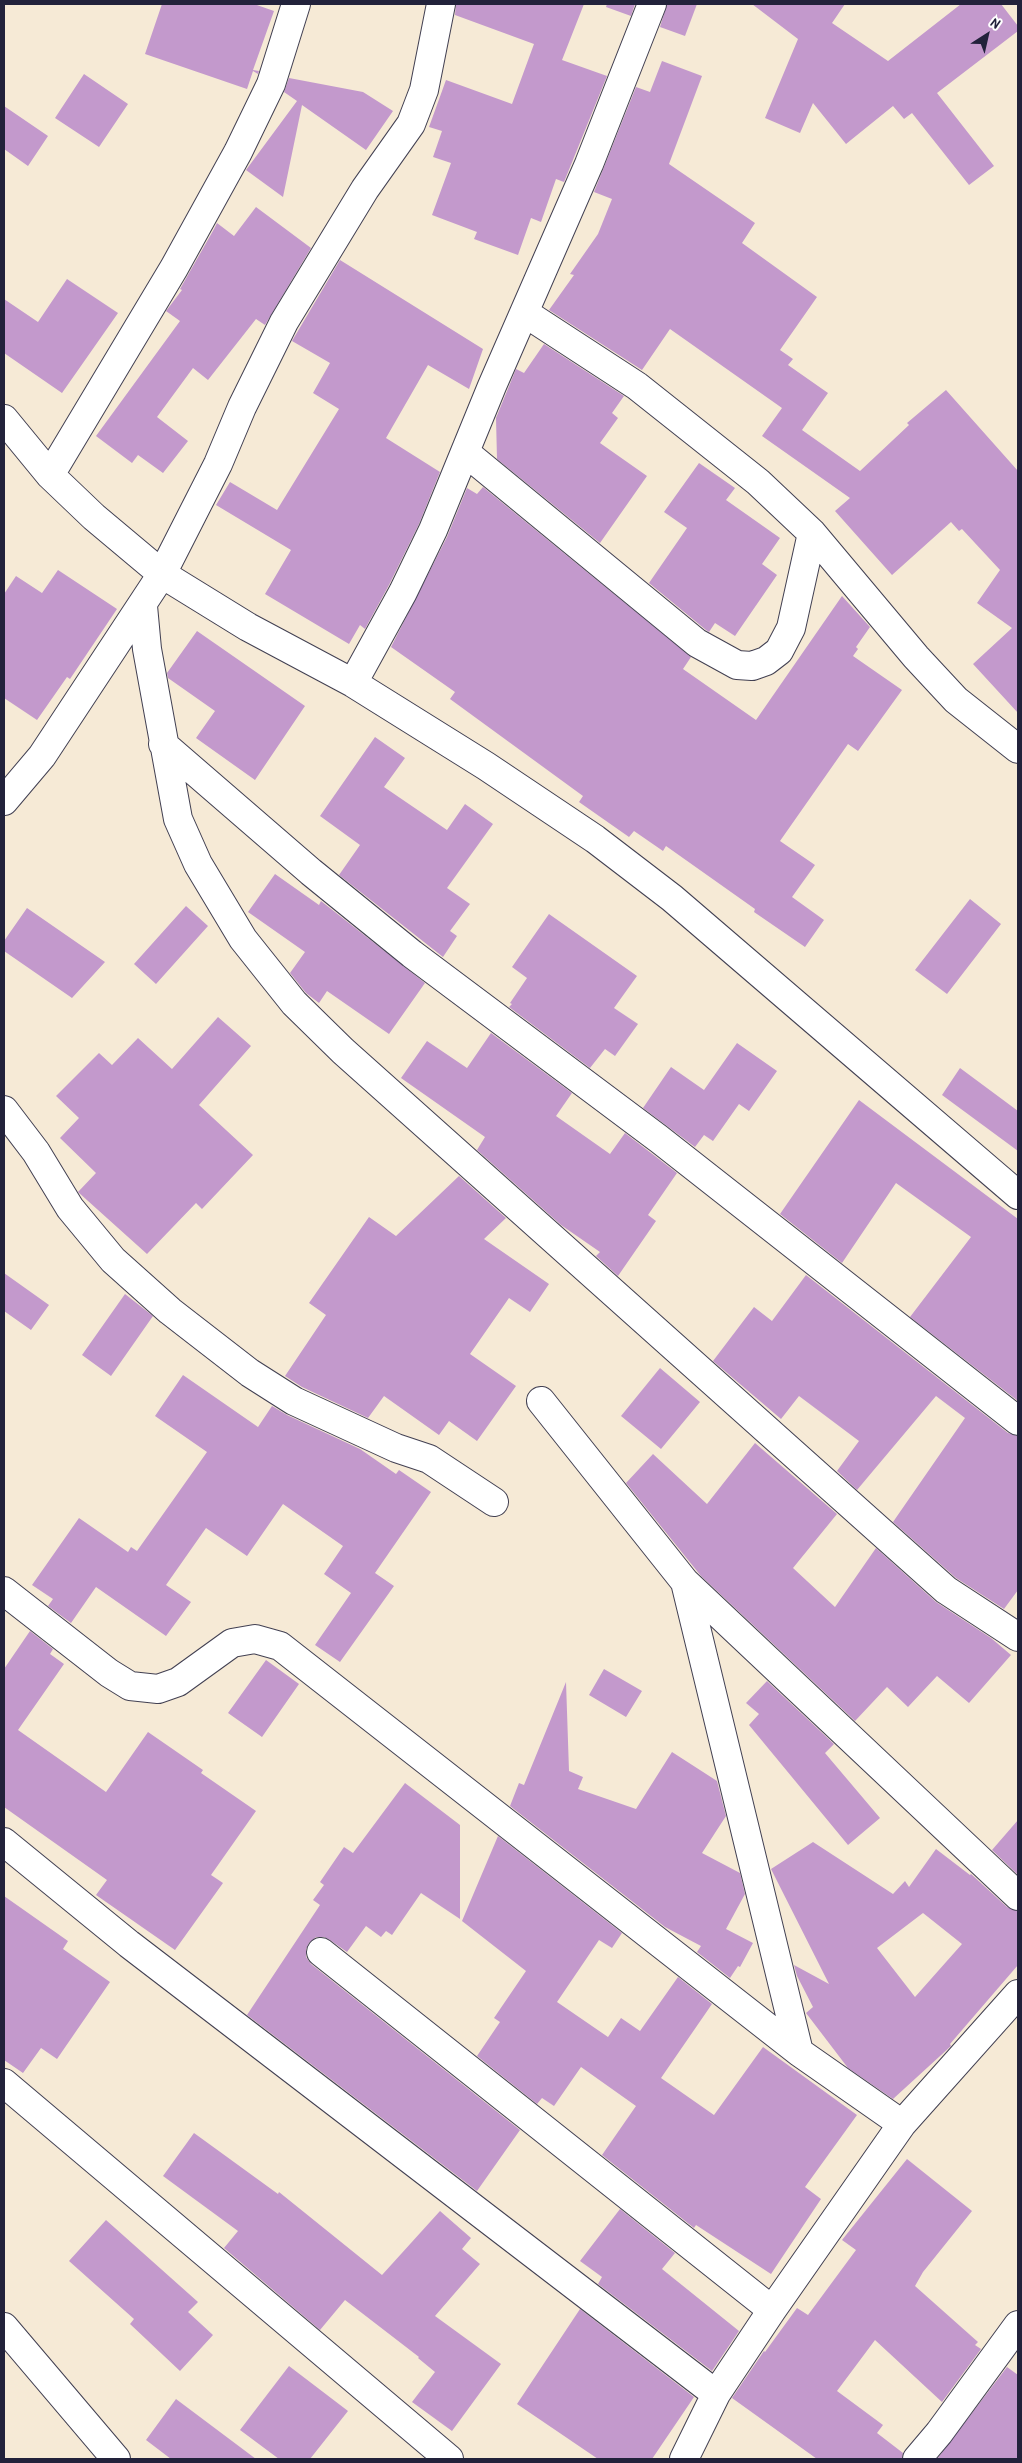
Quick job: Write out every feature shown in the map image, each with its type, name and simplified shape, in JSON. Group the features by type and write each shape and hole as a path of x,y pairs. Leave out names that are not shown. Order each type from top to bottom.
{"street":[{"path":"50,475 174,268 238,152 271,84 296,4"},
{"path":"4,801 42,756 143,606 162,574 218,464 242,406 284,322 365,189 411,124 424,90 441,4"},
{"path":"353,683 403,592 433,530 589,164 652,4"},
{"path":"525,313 637,386 758,482 812,533 916,657 956,700 1018,749"},
{"path":"4,419 50,475 94,517 162,574 248,627 353,683 486,766 596,839 672,898 1018,1195"},
{"path":"466,453 697,643 737,665 752,666 766,661 779,651 791,628 812,533"},
{"path":"143,606 147,649 178,819 198,864 243,939 294,1003 343,1052 946,1590 1018,1638"},
{"path":"163,744 311,872 412,954 660,1139 1018,1421"},
{"path":"4,1110 36,1152 70,1208 113,1260 170,1311 250,1373 294,1401 396,1448 429,1459 494,1502"},
{"path":"541,1401 685,1582 1018,1896"},
{"path":"685,1582 800,2052"},
{"path":"4,1591 109,1673 130,1686 158,1689 178,1682 232,1643 254,1639 280,1646 800,2052 902,2124"},
{"path":"4,1842 129,1944 716,2394"},
{"path":"321,1952 772,2310"},
{"path":"684,2459 716,2394 772,2310 902,2124 1018,1994"},
{"path":"4,2084 449,2459"},
{"path":"916,2459 939,2433 1018,2325"},
{"path":"4,2327 116,2459"}],"building":[{"path":"162,4 254,4 274,11 253,70 259,71 258,74 253,71 247,89 145,54"},
{"path":"456,4 584,4 562,60 607,76 564,182 556,179 541,222 531,218 518,255 474,239 477,232 432,215 451,163 433,157 442,131 429,127 446,80 512,104 534,44 455,15"},
{"path":"607,4 635,4 631,16 606,7"},
{"path":"667,4 697,4 685,36 660,27"},
{"path":"752,4 845,4 832,23 888,61 961,4 1001,4 1018,26 1018,31 937,93 994,166 969,185 912,113 904,119 893,106 846,144 813,103 800,133 765,118 798,39"},
{"path":"662,61 702,76 669,164 755,223 742,243 817,297 780,350 793,359 788,365 828,393 802,430 860,471 909,425 907,423 946,390 1018,471 1018,713 973,664 1012,628 977,603 1000,570 962,529 959,531 951,522 892,575 835,511 850,498 762,436 782,408 670,329 642,370 549,310 574,275 570,274 598,234 612,199 594,192 636,87 650,92"},
{"path":"84,74 128,104 99,147 55,118"},
{"path":"289,78 363,92 393,111 366,150 302,105 283,197 246,170 297,101 284,92"},
{"path":"4,106 48,136 28,166 4,149"},
{"path":"256,207 311,248 265,325 256,319 208,380 193,368 157,417 188,441 163,473 138,455 132,463 96,436 180,321 166,311 182,290 180,289 217,223 234,236"},
{"path":"340,260 483,349 469,389 428,365 386,438 440,472 419,524 389,585 365,629 360,625 349,644 265,594 291,550 216,505 230,482 277,510 339,409 313,393 330,363 292,341"},
{"path":"67,279 118,313 62,393 4,353 4,299 38,322"},
{"path":"544,344 624,396 612,413 618,418 600,443 647,476 600,543 497,459 496,418 516,369 524,373"},
{"path":"699,463 735,488 726,500 780,538 762,564 777,575 735,636 715,623 709,632 649,583 687,528 664,512"},
{"path":"483,487 691,657 683,669 756,720 842,596 870,627 856,647 858,649 853,656 902,690 858,751 848,744 780,841 815,865 792,897 824,920 805,947 754,912 755,909 666,846 663,851 634,831 629,837 579,802 583,796 450,699 455,692 391,647 447,537 467,488 477,494"},
{"path":"58,570 117,609 70,679 67,677 37,720 4,698 4,594 16,576 42,593"},
{"path":"197,631 305,706 255,780 196,738 215,711 168,678 167,673"},
{"path":"375,737 405,758 384,787 447,830 465,804 493,824 447,888 470,904 450,931 457,936 443,957 339,875 360,845 320,816"},
{"path":"275,874 319,905 321,901 425,983 389,1034 327,991 319,1003 306,993 290,973 305,952 248,912"},
{"path":"970,899 1001,924 947,994 915,970"},
{"path":"186,906 208,926 156,984 134,964"},
{"path":"27,908 105,962 72,998 4,951 4,941"},
{"path":"549,914 637,976 614,1008 638,1024 615,1056 605,1049 590,1068 509,1007 527,978 512,967"},
{"path":"218,1017 251,1046 199,1105 253,1155 202,1209 196,1203 147,1254 78,1192 96,1173 60,1138 79,1118 56,1096 99,1053 112,1065 138,1038 172,1069"},
{"path":"491,1033 572,1093 556,1116 610,1154 625,1133 677,1173 648,1215 656,1221 618,1276 596,1256 600,1252 561,1225 477,1150 485,1137 401,1078 427,1041 467,1068"},
{"path":"737,1043 777,1071 749,1111 739,1104 713,1141 704,1135 695,1147 643,1108 671,1067 704,1090"},
{"path":"960,1068 1018,1111 1018,1151 942,1095"},
{"path":"859,1100 1018,1219 1018,1401 910,1317 971,1237 896,1183 842,1263 780,1214"},
{"path":"459,1176 506,1218 484,1239 549,1284 530,1312 509,1298 470,1354 516,1386 477,1441 449,1421 439,1435 384,1396 368,1418 302,1387 285,1376 326,1315 309,1303 369,1217 396,1236"},
{"path":"4,1273 49,1305 31,1330 4,1311"},
{"path":"806,1275 1008,1433 1018,1436 1018,1590 1004,1609 956,1578 893,1522 965,1418 936,1396 857,1490 837,1471 859,1441 799,1396 781,1419 713,1361 754,1307 772,1321"},
{"path":"125,1294 153,1316 111,1376 82,1355"},
{"path":"660,1368 700,1402 661,1449 621,1416"},
{"path":"183,1375 258,1427 272,1406 287,1415 360,1449 396,1474 399,1470 431,1492 375,1573 394,1586 340,1662 315,1645 351,1593 324,1574 343,1546 283,1504 247,1556 206,1528 166,1585 191,1602 166,1636 96,1587 71,1623 48,1606 53,1599 32,1585 79,1518 128,1552 131,1547 137,1551 207,1452 155,1416"},
{"path":"755,1443 837,1514 793,1568 835,1607 876,1548 936,1602 991,1638 1011,1655 969,1703 937,1676 908,1707 887,1687 855,1721 701,1576 626,1483 653,1454 707,1504"},
{"path":"30,1631 53,1649 50,1654 64,1664 18,1730 106,1792 148,1732 203,1770 201,1773 256,1811 211,1875 223,1883 175,1950 96,1895 107,1880 4,1807 4,1669"},
{"path":"266,1660 299,1684 262,1737 228,1713"},
{"path":"604,1669 642,1691 626,1717 589,1695"},
{"path":"767,1681 834,1744 825,1753 880,1818 848,1845 749,1725 759,1714 746,1703"},
{"path":"566,1682 569,1771 583,1777 578,1789 636,1809 672,1752 717,1781 726,1816 702,1853 740,1873 745,1894 726,1929 753,1943 740,1967 738,1966 730,1978 697,1952 701,1946 665,1927 510,1806 519,1783 524,1785"},
{"path":"405,1783 460,1825 460,1919 421,1893 392,1935 386,1931 381,1937 366,1926 347,1952 324,1937 316,1937 309,1943 306,1949 306,1957 311,1964 520,2130 477,2191 247,2015 320,1905 313,1900 324,1885 320,1882 344,1847 353,1853"},
{"path":"1018,1820 1018,1875 992,1850"},
{"path":"498,1836 622,1933 612,1948 599,1940 557,2002 608,2037 621,2018 640,2031 678,1977 712,2004 661,2078 714,2115 763,2047 857,2115 805,2187 821,2199 771,2274 696,2225 694,2228 602,2155 636,2106 581,2067 554,2106 542,2098 537,2104 477,2056 500,2022 494,2018 526,1971 462,1921"},
{"path":"813,1842 893,1894 905,1881 909,1887 936,1849 971,1874 1007,1907 1018,1911 1018,1965 950,2044 951,2046 893,2099 848,2068 806,2013 813,2007 797,1976 794,1965 829,1984 771,1869","holes":["923,1913 962,1944 915,1997 877,1948"]},
{"path":"4,1896 68,1941 63,1949 110,1982 57,2059 41,2048 23,2073 4,2060"},
{"path":"194,2133 278,2194 279,2192 382,2275 440,2211 471,2238 462,2249 480,2264 435,2316 501,2364 452,2431 412,2402 435,2372 419,2357 345,2300 320,2330 224,2248 238,2231 163,2176"},
{"path":"907,2159 972,2211 923,2272 915,2286 978,2342 975,2345 981,2349 942,2402 875,2340 837,2391 883,2425 877,2433 903,2453 902,2459 817,2459 732,2398 764,2351 797,2308 808,2315 856,2250 842,2240"},
{"path":"620,2209 675,2253 662,2269 739,2331 712,2371 598,2284 602,2277 580,2261"},
{"path":"106,2220 198,2302 188,2312 213,2335 180,2371 130,2324 134,2319 69,2261"},
{"path":"580,2309 694,2397 652,2459 598,2459 517,2404"},
{"path":"289,2366 348,2411 310,2459 279,2459 240,2430"},
{"path":"1007,2367 1018,2375 1018,2459 937,2459"},
{"path":"176,2399 256,2459 171,2459 146,2440"}]}
